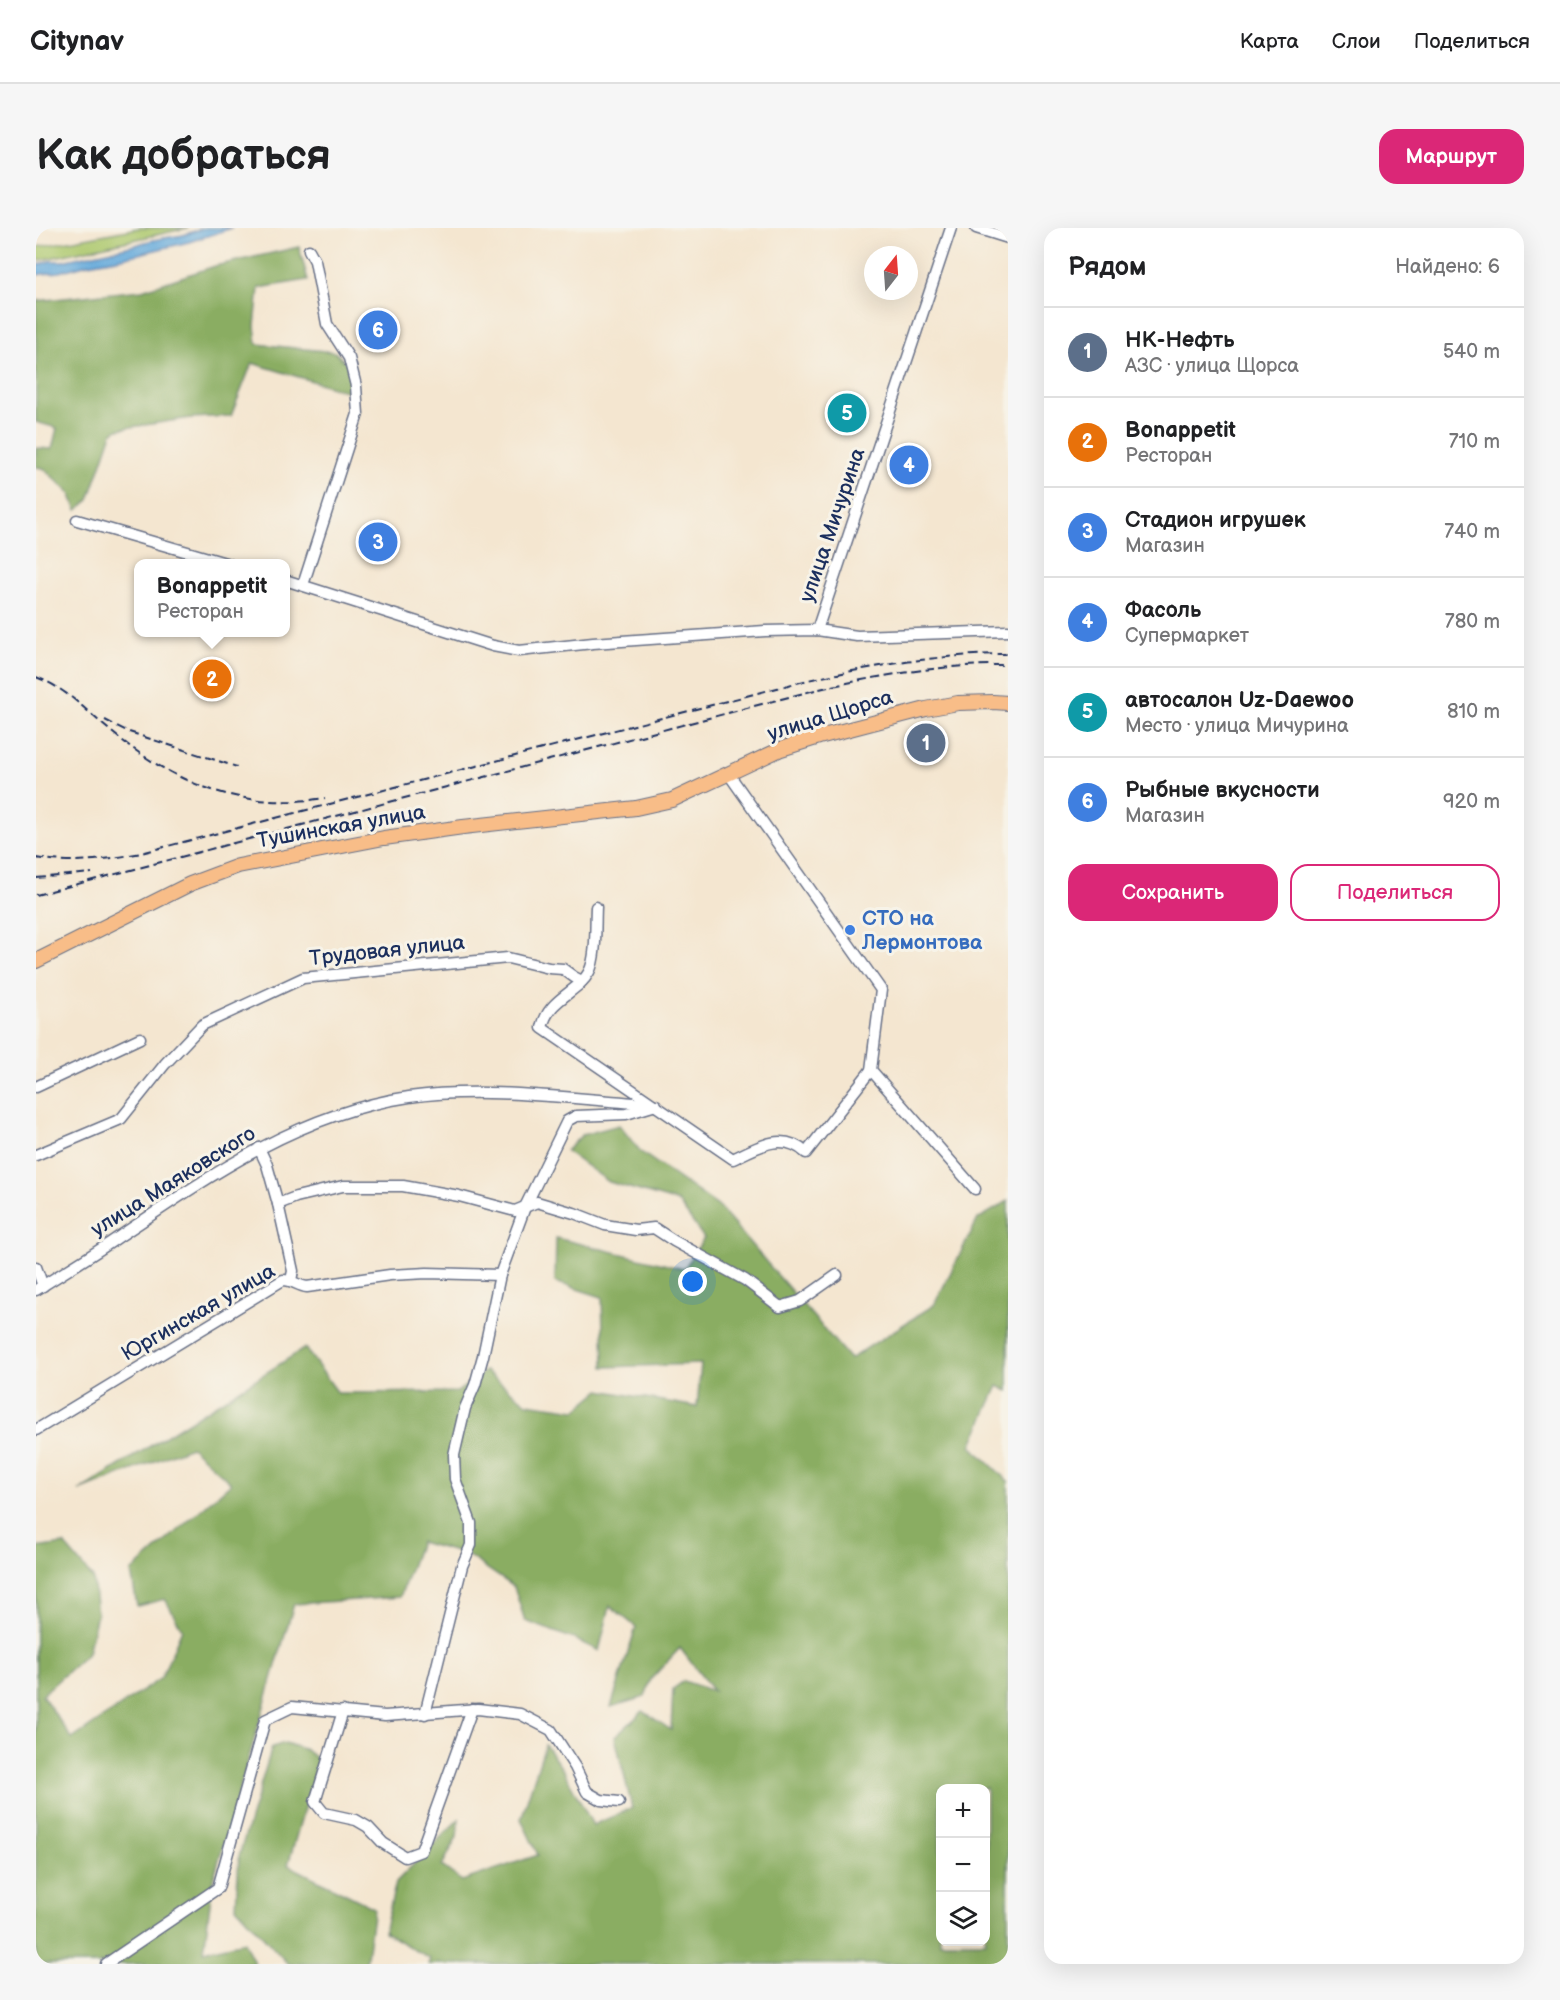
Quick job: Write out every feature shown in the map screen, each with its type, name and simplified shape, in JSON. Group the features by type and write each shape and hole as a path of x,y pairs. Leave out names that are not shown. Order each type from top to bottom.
{"main road":[{"name":"улица Щорса","path":"672,800 781,749 926,709 958,703 1008,704"},
{"name":"Тушинская улица","path":"36,961 190,884 238,866 384,838 636,808 672,800"}],"street":[{"name":"улица Мичурина","path":"817,630 951,228"},
{"path":"976,228 1008,238"},
{"path":"303,585 357,414 356,386 349,358 327,324 315,261 309,250"},
{"path":"78,520 212,559"},
{"path":"290,581 493,646 519,651 754,632 817,630 857,636 1008,631"},
{"path":"596,907 593,964 589,973 549,1012 542,1028 733,1159 764,1144 777,1142 799,1146 806,1153 871,1070 880,990 728,773"},
{"name":"Трудовая улица","path":"36,1155 121,1119 165,1064 202,1026 303,978 508,958 563,969 582,981"},
{"path":"36,1087 140,1038"},
{"path":"871,1070 975,1189"},
{"name":"улица Маяковского","path":"39,1288 173,1200 259,1148 352,1108 410,1097 460,1093 656,1105"},
{"path":"425,1714 462,1566 471,1545 471,1523 455,1479 454,1455 465,1408 476,1385 500,1275 525,1207 567,1121 576,1116 626,1114 656,1105"},
{"path":"259,1148 267,1165 278,1204 293,1271 291,1280"},
{"path":"278,1204 296,1197 343,1186 403,1186 459,1196 515,1211 537,1202 605,1225 636,1230 654,1228 745,1280 780,1307 800,1301 837,1275"},
{"path":"36,1267 39,1288"},
{"name":"Юргинская улица","path":"36,1430 283,1280 291,1280 300,1286 307,1287 390,1275 500,1275"},
{"path":"106,1964 218,1888 265,1720 292,1707 386,1716 472,1709 520,1714 551,1730 575,1767 587,1792 601,1800 619,1802"},
{"path":"343,1712 315,1802 324,1813 356,1820 368,1827 384,1843 405,1857 421,1851 472,1709"}],"green space":[{"path":"139,228 188,228 36,261 36,247"},
{"path":"299,247 308,280 259,288 255,326 257,344 335,352 347,364 352,393 252,363 231,416 191,418 118,429 112,433 89,500 77,510 70,493 43,468 36,467 36,448 52,449 57,428 36,422 36,301 142,290 215,266"},
{"path":"619,1125 641,1152 718,1206 850,1359 934,1305 978,1219 1008,1201 1008,1391 998,1386 971,1446 1008,1481 1008,1964 428,1964 430,1959 384,1932 396,1882 459,1819 457,1837 442,1866 462,1881 538,1855 521,1819 545,1745 563,1770 593,1825 632,1808 615,1737 643,1711 671,1730 673,1689 684,1681 713,1691 680,1648 651,1679 645,1697 611,1707 636,1627 610,1606 599,1651 525,1621 514,1587 467,1555 420,1542 400,1597 294,1604 213,1880 204,1951 244,1942 255,1964 36,1964 36,1548 64,1544 93,1578 97,1614 88,1653 42,1695 72,1739 161,1678 182,1629 165,1599 137,1606 131,1572 231,1483 191,1447 79,1491 305,1348 338,1393 457,1392 485,1371 527,1403 576,1410 600,1390 697,1407 701,1364 604,1367 602,1297 555,1282 556,1238 684,1269 704,1238 678,1202 609,1182 566,1151 582,1135"},
{"path":"285,1743 306,1750 318,1760 288,1865 374,1908 366,1964 288,1964 236,1907 239,1856 272,1747"}],"water":[{"path":"206,228 232,228 189,242 59,272 36,275 36,266 49,261 62,261"}],"railway":[{"path":"36,858 62,861 88,860 141,853 808,680 907,662 957,656 1008,654"},
{"path":"36,895 819,689 913,671 960,666 1008,665"},
{"path":"36,677 68,694 137,751 186,780 238,797 266,801 325,798"},
{"path":"105,720 129,732 237,767"},
{"path":"36,878 92,873"}],"place":[{"name":"Рыбные вкусности","path":"378,330"},
{"name":"автосалон Uz-Daewoo","path":"847,413"},
{"name":"Фасоль","path":"909,465"},
{"name":"Стадион игрушек","path":"378,542"},
{"name":"Bonappetit","path":"212,679"},
{"name":"НК-Нефть","path":"926,743"},
{"name":"СТО на Лермонтова","path":"850,930"}]}
